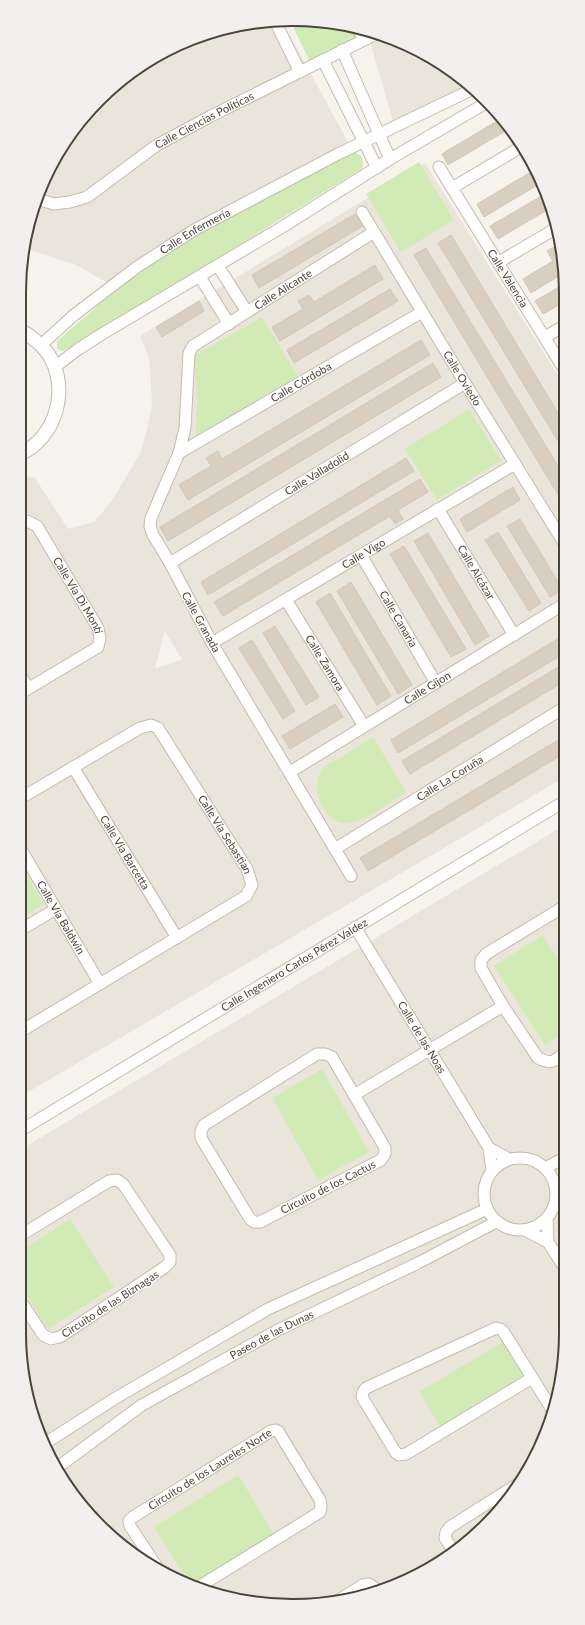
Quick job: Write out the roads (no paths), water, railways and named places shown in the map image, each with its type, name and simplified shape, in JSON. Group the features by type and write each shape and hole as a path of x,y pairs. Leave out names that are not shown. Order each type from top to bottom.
{"street":[{"path":"278,27 300,72"},
{"path":"362,35 364,40"},
{"name":"Calle Ciencias Políticas","path":"42,201 54,204 70,202 87,197 157,145 211,116 369,37"},
{"path":"342,50 390,160"},
{"path":"323,60 378,168"},
{"name":"Calle Enfermería","path":"41,345 74,316 137,267 194,230 364,141 468,92"},
{"path":"55,367 77,350 102,334 218,266 482,105"},
{"path":"452,188 517,149"},
{"name":"Calle Valencia","path":"439,167 559,361"},
{"name":"Calle Oviedo","path":"362,212 559,535"},
{"path":"499,262 552,231"},
{"name":"Calle Alicante","path":"193,346 374,232"},
{"path":"218,266 247,312"},
{"path":"200,276 229,324"},
{"name":"Calle Córdoba","path":"179,453 422,312"},
{"path":"545,337 559,329"},
{"path":"26,333 41,345 49,355 55,367 59,390 56,413 45,434 26,451"},
{"name":"Calle Granada","path":"193,346 189,353 185,428 179,453 151,518 150,526 153,536 170,563 212,643 351,876"},
{"name":"Calle Valladolid","path":"170,563 465,383"},
{"name":"Calle Vigo","path":"212,643 515,464"},
{"name":"Calle Alcázar","path":"438,509 514,634"},
{"name":"Calle Vía Di Monti","path":"26,521 37,526 98,628 100,638 98,647 26,689"},
{"name":"Calle Canaria","path":"361,555 436,683"},
{"name":"Calle Zamora","path":"286,600 364,726"},
{"name":"Calle Gijon","path":"290,772 559,607"},
{"name":"Calle La Coruña","path":"335,849 559,711"},
{"name":"Calle Vía Sebastian","path":"26,795 140,728 151,725 158,728 246,869 252,885 246,896 26,1028"},
{"name":"Calle Vía Barcetta","path":"73,767 176,938"},
{"name":"Calle Ingeniero Carlos Pérez Valdez","path":"26,1125 559,805"},
{"name":"Calle Vía Baldwin","path":"26,858 100,984"},
{"path":"26,927 56,909"},
{"path":"559,910 486,954 481,960 481,968 503,1006 538,1058 546,1062 555,1061 559,1057"},
{"name":"Calle de las Noas","path":"355,928 489,1148 492,1170"},
{"path":"354,1095 503,1006"},
{"name":"Circuito de los Cactus","path":"317,1054 324,1054 332,1057 354,1095 385,1148 385,1154 381,1160 260,1222 254,1222 250,1219 201,1138 200,1131 204,1125 317,1054"},
{"name":"Calle de las Noas","path":"489,1148 510,1160"},
{"path":"519,1158 537,1162 545,1168 553,1179 556,1192 552,1210 547,1218 540,1224 525,1230 515,1230 496,1222 486,1209 484,1199 484,1189 492,1170 510,1160 519,1158"},
{"path":"545,1168 559,1161"},
{"name":"Circuito de las Biznagas","path":"26,1233 109,1181 117,1180 123,1184 170,1255 170,1262 165,1267 60,1337 51,1339 43,1336 26,1309"},
{"name":"Paseo de las Dunas","path":"49,1441 132,1388 268,1309 486,1209"},
{"path":"547,1218 548,1242"},
{"name":"Paseo de las Dunas","path":"61,1465 142,1405 278,1330 418,1263 496,1222"},
{"path":"525,1230 548,1242 559,1259"},
{"path":"532,1378 406,1454 399,1455 396,1453 362,1397 366,1388 496,1328 503,1331 549,1405"},
{"path":"132,1388 142,1405"},
{"name":"Circuito de los Laureles Norte","path":"150,1558 130,1526 130,1521 133,1517 271,1431 278,1431 320,1500 320,1512 204,1584"},
{"path":"451,1547 445,1538 446,1532 450,1527 507,1491"},
{"path":"351,1592 363,1585 369,1584 373,1587"}]}
